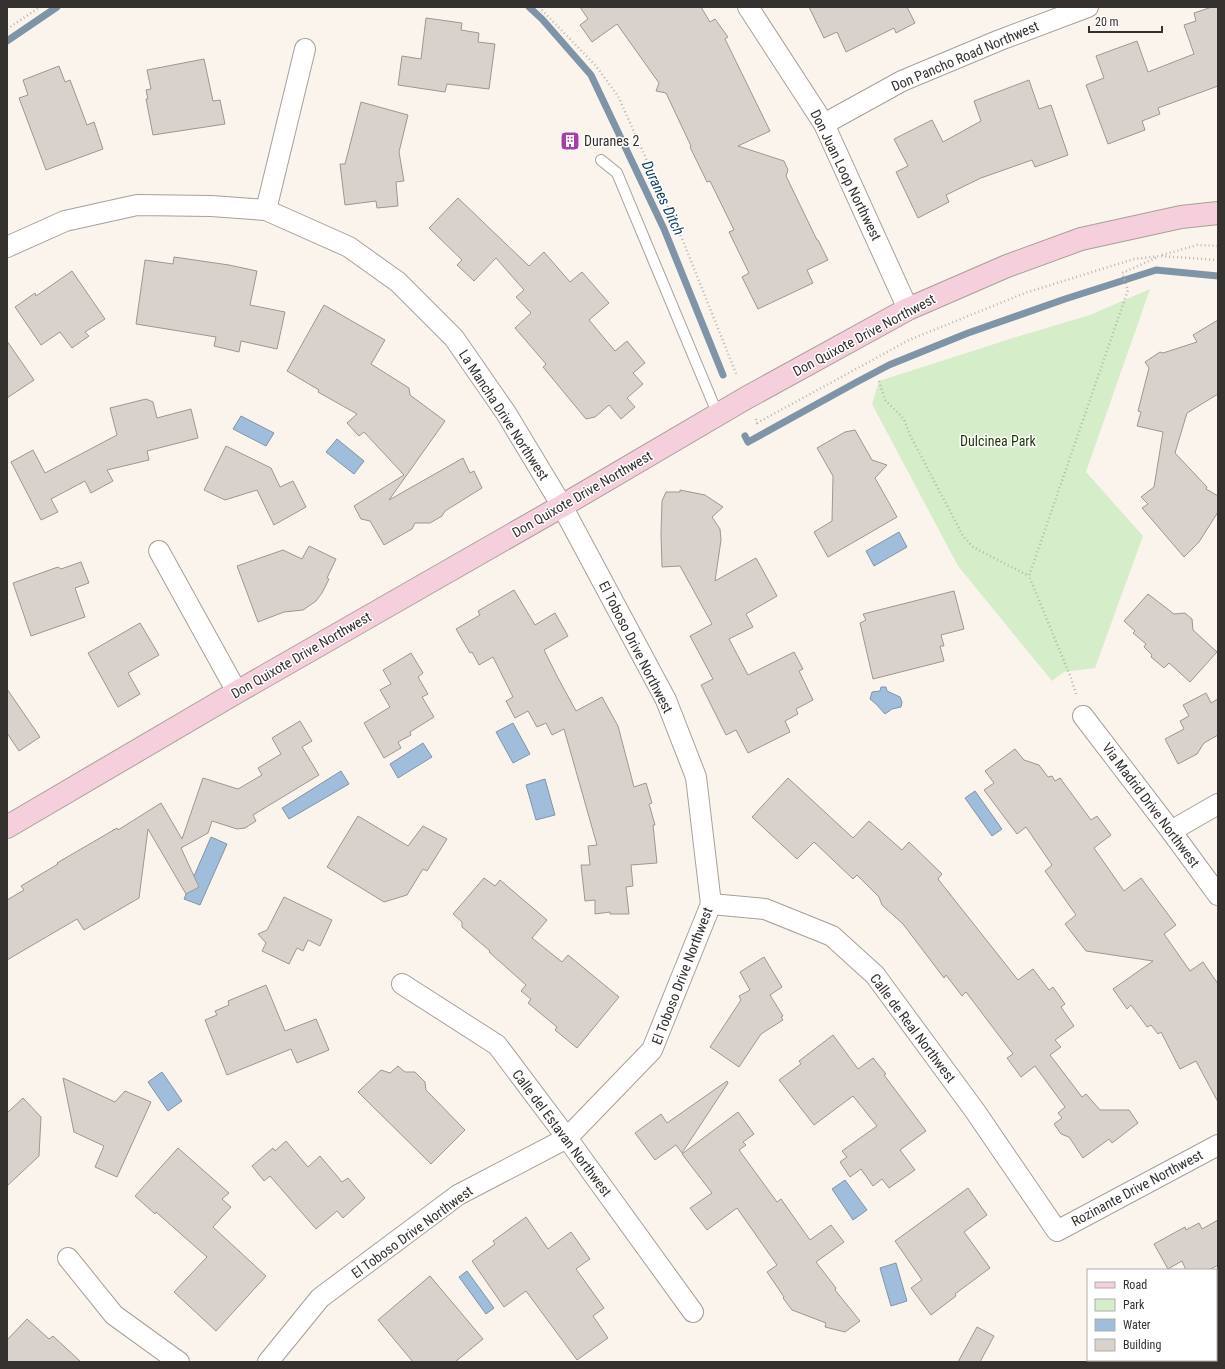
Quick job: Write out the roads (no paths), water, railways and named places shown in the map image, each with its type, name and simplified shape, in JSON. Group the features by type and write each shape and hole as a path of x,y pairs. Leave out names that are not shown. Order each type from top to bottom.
{"street":[{"name":"Don Juan Loop Northwest","path":"748,7 824,124 908,309"},
{"name":"Don Pancho Road Northwest","path":"824,124 902,80 1000,40 1088,7"},
{"path":"266,210 305,49"},
{"name":"La Mancha Drive Northwest","path":"7,247 65,221 137,205 211,206 266,210 349,247 404,287 454,338 506,413 562,506"},
{"name":"Don Quixote Drive Northwest","path":"7,827 237,692 562,506 746,398 908,309 1007,266 1081,239 1181,217 1218,213"},
{"name":"El Toboso Drive Northwest","path":"268,1362 320,1298 458,1195 567,1138 652,1050 711,904 696,777 666,700 562,506"},
{"path":"159,551 237,692"},
{"name":"Via Madrid Drive Northwest","path":"1083,716 1218,895"},
{"path":"1171,831 1218,804"},
{"name":"Calle de Real Northwest","path":"711,904 765,909 832,936 875,975 975,1111 1057,1231"},
{"name":"Calle del Estavan Northwest","path":"402,984 497,1045 567,1138 693,1312"},
{"name":"Rozinante Drive Northwest","path":"1057,1231 1218,1144"},
{"path":"68,1258 114,1316 179,1362"}],"lane":[{"path":"601,160 617,173 718,415"}],"water":[{"path":"241,416 274,433 266,446 233,429"},
{"path":"337,439 364,461 354,474 326,452"},
{"path":"899,532 907,547 874,566 866,551"},
{"path":"881,687 886,687 887,691 900,697 902,702 901,707 892,709 885,714 870,699 872,692 880,691"},
{"path":"513,723 530,754 513,763 496,732"},
{"path":"423,743 432,757 398,778 390,764"},
{"path":"341,771 349,784 289,819 282,808"},
{"path":"545,779 555,815 536,820 526,785"},
{"path":"975,791 1002,829 992,836 965,798"},
{"path":"211,837 227,844 200,905 184,899"},
{"path":"162,1072 182,1101 168,1111 148,1082"},
{"path":"845,1180 867,1210 853,1220 832,1189"},
{"path":"896,1263 907,1301 891,1306 880,1268"},
{"path":"467,1271 494,1308 486,1314 459,1277"}],"waterway":[{"path":"7,41 57,7"},
{"name":"Duranes Ditch","path":"529,7 542,19 591,75 664,229 723,375"},
{"path":"745,436 748,442 889,365 968,333 1065,299 1156,270 1218,276"}],"place":[{"name":"Duranes 2","path":"570,141"}],"park label":[{"name":"Dulcinea Park","path":"998,441"}]}
